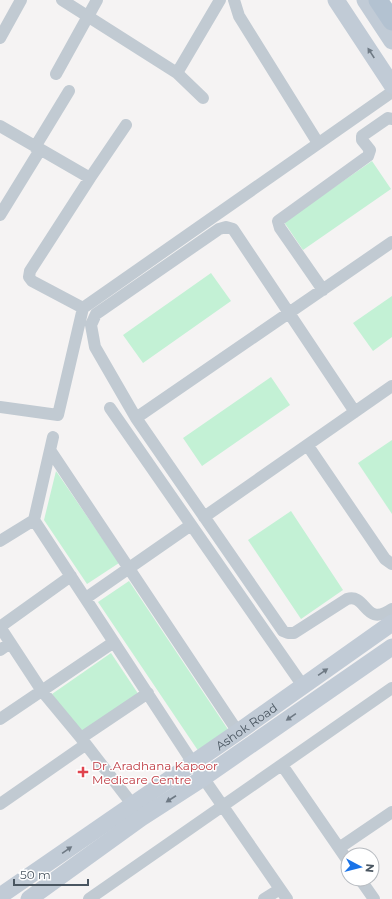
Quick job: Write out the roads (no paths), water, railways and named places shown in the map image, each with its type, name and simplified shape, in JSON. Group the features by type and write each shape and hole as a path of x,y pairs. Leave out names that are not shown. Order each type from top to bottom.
{"main road":[{"path":"378,0 392,21"}],"street":[{"path":"0,38 22,0"},
{"path":"62,0 177,73 203,98"},
{"path":"56,74 97,0"},
{"path":"177,73 220,0"},
{"path":"234,0 239,16 318,143"},
{"path":"336,0 392,85"},
{"path":"365,0 392,41"},
{"path":"0,215 69,91"},
{"path":"0,408 58,415 83,308 392,92"},
{"path":"323,290 280,228 278,221 368,156 370,150 361,138 388,118 392,119"},
{"path":"83,308 32,281 29,277 30,271 126,125"},
{"path":"0,126 90,178"},
{"path":"355,412 233,229 226,227 219,229 96,314 91,325 95,347 136,418 283,631 294,633 346,599 352,597 357,599 368,612 373,615 385,614 392,609"},
{"path":"136,418 392,242"},
{"path":"204,517 308,446 392,386"},
{"path":"110,408 303,686"},
{"path":"0,541 34,520 53,437"},
{"path":"308,446 391,565"},
{"path":"50,450 238,732"},
{"path":"34,520 193,763 283,894 264,899"},
{"path":"86,598 192,525"},
{"path":"71,576 0,627 42,691 132,804"},
{"name":"Ashok Road","path":"0,896 238,732 392,623"},
{"path":"0,719 114,642"},
{"path":"0,650 10,643"},
{"name":"Ashok Road","path":"29,899 141,818 204,778 392,647"},
{"path":"89,899 392,688"},
{"path":"0,804 148,693"},
{"path":"282,765 339,848 392,812"},
{"path":"366,887 374,899"}],"place":[{"name":"Dr .Aradhana Kapoor Medicare Centre","path":"83,772"}]}
